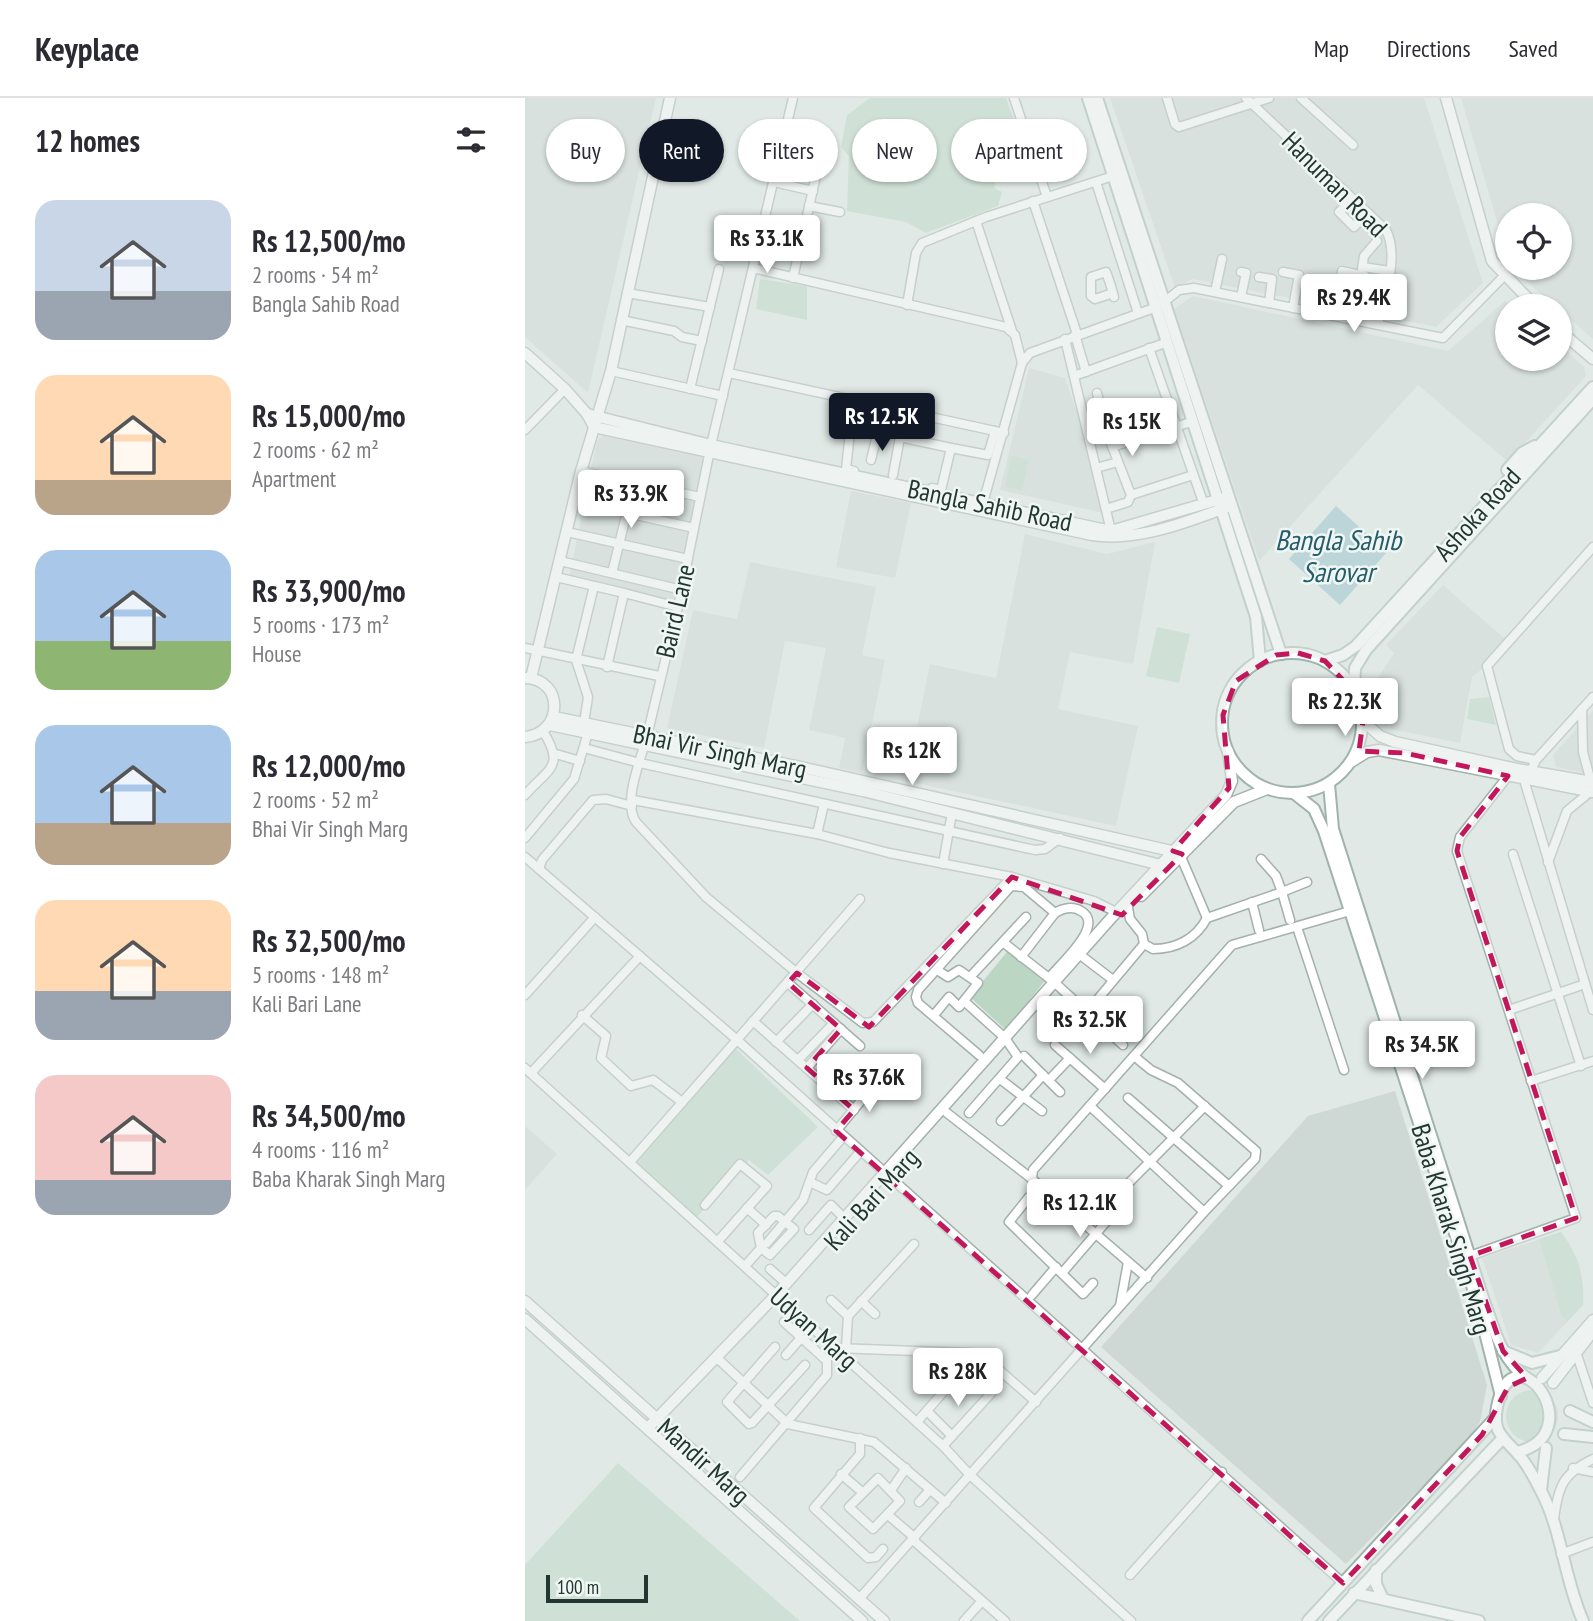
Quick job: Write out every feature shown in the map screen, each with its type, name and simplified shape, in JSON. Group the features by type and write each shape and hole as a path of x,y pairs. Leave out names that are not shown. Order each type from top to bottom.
{"main road":[{"path":"1088,98 1224,503 1256,617 1260,661"},
{"path":"1097,98 1158,306 1165,343 1191,422 1281,654"},
{"name":"Ashoka Road","path":"1325,661 1343,656 1356,646 1483,506 1488,492 1522,453 1542,443 1593,387"},
{"name":"Ashoka Road","path":"1354,690 1355,668 1366,650 1593,399"},
{"path":"1281,654 1304,654 1325,661 1342,673 1354,690 1363,721 1361,738 1351,762 1329,784 1295,794 1267,789 1246,776 1228,751 1222,720 1226,700 1236,681 1260,661 1281,654"},
{"name":"Baba Kharak Singh Marg","path":"1329,784 1333,829 1470,1256 1503,1351 1511,1364 1527,1378"},
{"name":"Baba Kharak Singh Marg","path":"1295,794 1314,809 1320,820 1475,1294 1501,1396"},
{"path":"1503,1351 1532,1363 1560,1356"},
{"path":"1557,1387 1542,1378 1516,1381 1501,1396 1496,1417 1502,1439 1517,1452 1541,1490 1579,1618"},
{"path":"1564,1434 1568,1406 1593,1422"},
{"path":"1308,1621 1496,1417"},
{"path":"1517,1452 1546,1448 1564,1434 1593,1437"},
{"path":"1329,1621 1502,1439"},
{"path":"1541,1490 1546,1448"},
{"path":"1376,1570 1376,1584 1383,1599"},
{"path":"1354,1593 1479,1621"}],"street":[{"path":"525,795 551,767 556,754 549,725 554,697 541,682 528,678 538,651 592,420 611,371 670,98"},
{"name":"Baird Lane","path":"789,119 793,98"},
{"path":"1014,98 1047,197"},
{"path":"1167,98 1175,124 1179,127 1249,100 1269,98"},
{"path":"1301,98 1353,145"},
{"path":"1446,98 1485,243 1495,265"},
{"name":"Hanuman Road","path":"1249,100 1385,229 1392,242 1378,324"},
{"path":"907,305 916,253 922,243 977,220 1113,176"},
{"path":"774,182 813,191"},
{"name":"Baird Lane","path":"632,803 659,676 682,590 710,449 774,182"},
{"path":"793,278 815,182"},
{"path":"1095,182 1138,313"},
{"path":"1033,201 1086,372"},
{"path":"1348,203 1339,212 1354,227 1368,213"},
{"path":"809,206 840,212"},
{"path":"977,220 1022,363"},
{"path":"1362,289 1365,276 1362,271 1364,256 1377,242"},
{"path":"1215,292 1223,259"},
{"path":"753,268 1012,331"},
{"path":"690,389 719,269"},
{"path":"1347,318 1351,296 1338,294 1342,271 1389,271"},
{"path":"1241,272 1246,274 1241,297"},
{"path":"1283,272 1299,275 1293,308"},
{"path":"1259,276 1272,279 1269,303"},
{"path":"983,503 1022,363 1030,354 1076,334 1158,306 1186,287 1443,338 1500,280"},
{"path":"1508,280 1523,294"},
{"path":"1320,313 1324,289"},
{"path":"1092,304 1112,291 1131,292"},
{"path":"627,293 710,307"},
{"path":"621,320 674,331 682,337 702,341"},
{"path":"1065,339 1111,531"},
{"path":"1572,341 1593,359"},
{"path":"1074,376 1165,343"},
{"path":"1149,348 1202,499"},
{"path":"525,353 565,388 592,420"},
{"path":"611,371 723,396"},
{"path":"729,373 1004,433"},
{"path":"525,430 565,388"},
{"path":"1097,393 1112,447 1131,495 1128,502 1106,509"},
{"path":"865,402 860,423 851,432 845,469 941,490 951,448"},
{"path":"893,475 900,410"},
{"name":"Bangla Sahib Road","path":"592,420 710,449 1118,539 1224,503"},
{"path":"1112,447 1191,422"},
{"path":"860,423 951,448 988,455 995,430"},
{"path":"871,460 879,427"},
{"name":"Bangla Sahib Road","path":"710,449 1111,531 1224,503"},
{"path":"1096,468 1118,462"},
{"path":"581,471 700,497"},
{"path":"1131,495 1193,475"},
{"path":"612,573 634,483"},
{"path":"574,501 694,528"},
{"path":"567,531 688,559"},
{"path":"1536,760 1517,755 1509,749 1487,667 1593,547"},
{"path":"560,561 682,590"},
{"path":"556,577 678,607"},
{"path":"525,838 574,779 584,748 588,697 576,660 594,586"},
{"path":"607,667 624,593"},
{"path":"525,648 659,676"},
{"path":"1593,696 1536,760 1527,775 1525,790 1593,1010"},
{"path":"1582,709 1583,752 1592,787"},
{"path":"1363,721 1380,736 1406,749 1508,776 1527,775"},
{"path":"525,737 549,725"},
{"name":"Bhai Vir Singh Marg","path":"549,725 586,728 646,740 1179,854"},
{"name":"Bhai Vir Singh Marg","path":"646,740 1060,838 1165,866"},
{"path":"584,748 640,763 1040,850 1060,838"},
{"path":"1351,762 1376,750 1406,749 1592,787"},
{"path":"1179,854 1226,795 1232,781 1228,751"},
{"path":"556,754 580,761"},
{"path":"1470,1256 1576,1218 1457,851 1460,837 1508,776"},
{"path":"1548,864 1567,811 1592,787"},
{"path":"1179,854 1234,802 1267,789"},
{"path":"539,869 542,860 593,800 606,799 817,834 943,864 1012,877 1094,901 1117,912"},
{"path":"632,803 636,822 706,897 797,973 863,1023 873,1022 1012,877"},
{"path":"817,834 824,804"},
{"path":"943,864 952,813"},
{"path":"1179,854 1207,918"},
{"name":"Kali Bari Marg","path":"779,1296 786,1283 947,1113 1054,982 1179,854"},
{"path":"1513,854 1581,1066"},
{"path":"525,857 736,1039 887,1177 1084,1348 1343,1583"},
{"path":"1261,859 1276,876 1344,1070"},
{"path":"1128,904 1130,919 1142,934 1144,944 1153,949 1177,945 1201,930 1207,918 1307,882"},
{"path":"979,1055 916,997 1011,886 1024,887 1055,913"},
{"path":"630,1162 860,899"},
{"path":"1252,902 1259,930"},
{"name":"Kali Bari Marg","path":"1082,956 1117,912 1128,904"},
{"path":"1021,957 1055,913 1062,909 1079,909 1090,917 1091,923 1086,934 1054,982"},
{"path":"1032,1179 1034,1170 1233,945 1294,924 1350,911"},
{"path":"525,995 595,917"},
{"path":"971,976 1026,917"},
{"path":"1004,943 1054,982 1123,1045"},
{"path":"1087,1012 1144,944"},
{"path":"528,1070 639,956"},
{"path":"1082,956 1113,980"},
{"path":"934,1015 949,997 959,1007 978,983 971,976 959,971 944,976 937,970"},
{"path":"788,983 860,1046"},
{"path":"1509,1010 1585,984"},
{"path":"964,1002 1007,1040 1018,1054 1017,1060 969,1113"},
{"path":"776,1042 813,1004"},
{"path":"582,1015 606,1036 601,1058 631,1086 653,1080 682,1101"},
{"path":"753,1021 854,1110"},
{"path":"798,1060 838,1026"},
{"path":"807,1069 838,1026"},
{"name":"Kali Bari Marg","path":"887,1177 1007,1040"},
{"path":"1055,1045 1105,1089"},
{"path":"1024,1056 1060,1092"},
{"path":"859,1599 1204,1212 1255,1159 1256,1151 1178,1083 1151,1070 1134,1056"},
{"path":"1001,1121 1022,1096 1070,1058"},
{"path":"1531,1082 1593,1061"},
{"name":"Udyan Marg","path":"528,1070 917,1422 970,1475 1131,1621"},
{"path":"745,1266 807,1193 813,1171 854,1110 879,1079"},
{"path":"1000,1079 1042,1111"},
{"path":"1128,1098 1229,1186"},
{"path":"1104,1208 1205,1106"},
{"path":"1090,1107 1204,1212"},
{"path":"947,1113 1032,1179 1147,1278"},
{"path":"814,1184 827,1190 860,1152"},
{"path":"705,1205 740,1164 767,1186 718,1241"},
{"path":"1029,1197 1009,1222 1083,1294 1093,1283"},
{"path":"809,1230 831,1205 843,1223"},
{"path":"747,1208 766,1225"},
{"path":"1032,1295 1096,1234 1112,1215"},
{"path":"764,1246 758,1233 774,1216 785,1222"},
{"name":"Kali Bari Marg","path":"650,1430 779,1296 843,1223"},
{"path":"846,1348 848,1315 914,1244"},
{"path":"1119,1309 1128,1262"},
{"path":"770,1269 786,1283"},
{"path":"831,1300 848,1315"},
{"name":"Mandir Marg","path":"525,1301 884,1621"},
{"path":"861,1301 875,1314"},
{"name":"Mandir Marg","path":"525,1319 862,1621"},
{"path":"1542,1378 1593,1320"},
{"path":"740,1478 827,1375 827,1361 784,1322"},
{"path":"1557,1387 1576,1352 1593,1331"},
{"path":"786,1355 801,1338"},
{"path":"775,1347 727,1404 751,1424 806,1365"},
{"path":"836,1348 970,1353 997,1368 1036,1402"},
{"path":"1576,1352 1593,1403"},
{"path":"718,1359 788,1424 878,1444 946,1503"},
{"path":"917,1422 965,1367"},
{"path":"943,1446 994,1390"},
{"path":"926,1410 952,1436"},
{"path":"860,1438 860,1454 814,1508 850,1535 871,1559 883,1549"},
{"path":"1553,1527 1562,1485 1573,1468 1593,1459"},
{"path":"891,1490 906,1468"},
{"path":"1573,1468 1593,1472"},
{"path":"1130,1575 1222,1472"},
{"path":"841,1474 862,1492"},
{"path":"876,1478 891,1490 900,1501 876,1528 871,1528 849,1509 876,1478"},
{"path":"919,1502 930,1490"},
{"path":"888,1515 1005,1621"},
{"path":"892,1531 899,1524"},
{"path":"1561,1554 1593,1542"},
{"path":"964,1621 982,1601"}],"highlighted area":[{"path":"1298,653 1325,661 1357,695 1363,721 1359,751 1405,753 1508,776 1460,837 1457,851 1576,1218 1470,1256 1503,1351 1527,1378 1508,1387 1482,1435 1343,1583 836,1131 854,1110 807,1068 841,1029 788,983 797,973 869,1027 1012,877 1122,915 1182,854 1173,851 1229,788 1223,715 1236,681 1276,655"}],"shaded area":[{"path":"525,98 656,98 651,119 639,119 639,172 588,393 525,337"},
{"path":"1110,98 1424,98 1483,283 1436,327 1192,279 1175,288"},
{"path":"1461,98 1593,98 1593,339 1572,321 1572,294 1541,294 1525,280 1572,280 1572,203 1495,203 1495,215"},
{"path":"1193,296 1448,351 1495,310 1495,371 1572,371 1572,356 1584,367 1586,376 1508,462 1418,385 1259,561 1174,309"},
{"path":"1029,368 1065,378 1113,515 1000,490"},
{"path":"606,433 705,454 672,603 569,578 597,441"},
{"path":"851,491 911,503 895,578 836,567"},
{"path":"1025,534 1107,554 1155,542 1133,664 1070,652 1058,709 1138,726 1116,826 906,781 930,664 996,678"},
{"path":"750,562 876,587 862,655 885,660 862,773 839,768 845,738 809,730 826,648 785,641 764,748 667,728 693,610 737,619"},
{"path":"1443,585 1505,639 1482,669 1472,677 1460,743 1390,729 1392,717 1381,703 1374,684 1394,653 1386,645"},
{"path":"1593,710 1593,775 1556,767 1553,755"},
{"path":"1395,1091 1487,1385 1480,1422 1468,1440 1346,1564 1101,1347 1308,1116"},
{"path":"525,1126 557,1154 525,1190"},
{"path":"1561,1232 1579,1263 1583,1305 1538,1353 1511,1345 1482,1258"}],"green space":[{"path":"870,98 1006,98 1014,119 951,119 951,182 995,182 994,188 1002,192 998,206 926,233 906,222 847,211 849,156 841,147 847,115"},
{"path":"760,279 807,286 807,320 756,309"},
{"path":"1011,456 1029,460 1022,491 1005,487"},
{"path":"1157,627 1190,634 1179,683 1146,676"},
{"path":"1489,697 1496,725 1467,719 1470,699"},
{"path":"1011,947 1046,979 1006,1030 970,997"},
{"path":"735,1048 818,1127 768,1175 749,1160 697,1217 636,1161"},
{"path":"1561,1232 1576,1258 1583,1285 1583,1305 1567,1322 1561,1314 1539,1239"},
{"path":"1532,1390 1551,1397 1558,1416 1551,1435 1532,1442 1513,1435 1506,1416 1513,1397"},
{"path":"618,1463 800,1621 525,1621 525,1565"}],"water":[{"name":"Bangla Sahib Sarovar","path":"1336,506 1387,552 1340,605 1289,559"}]}
